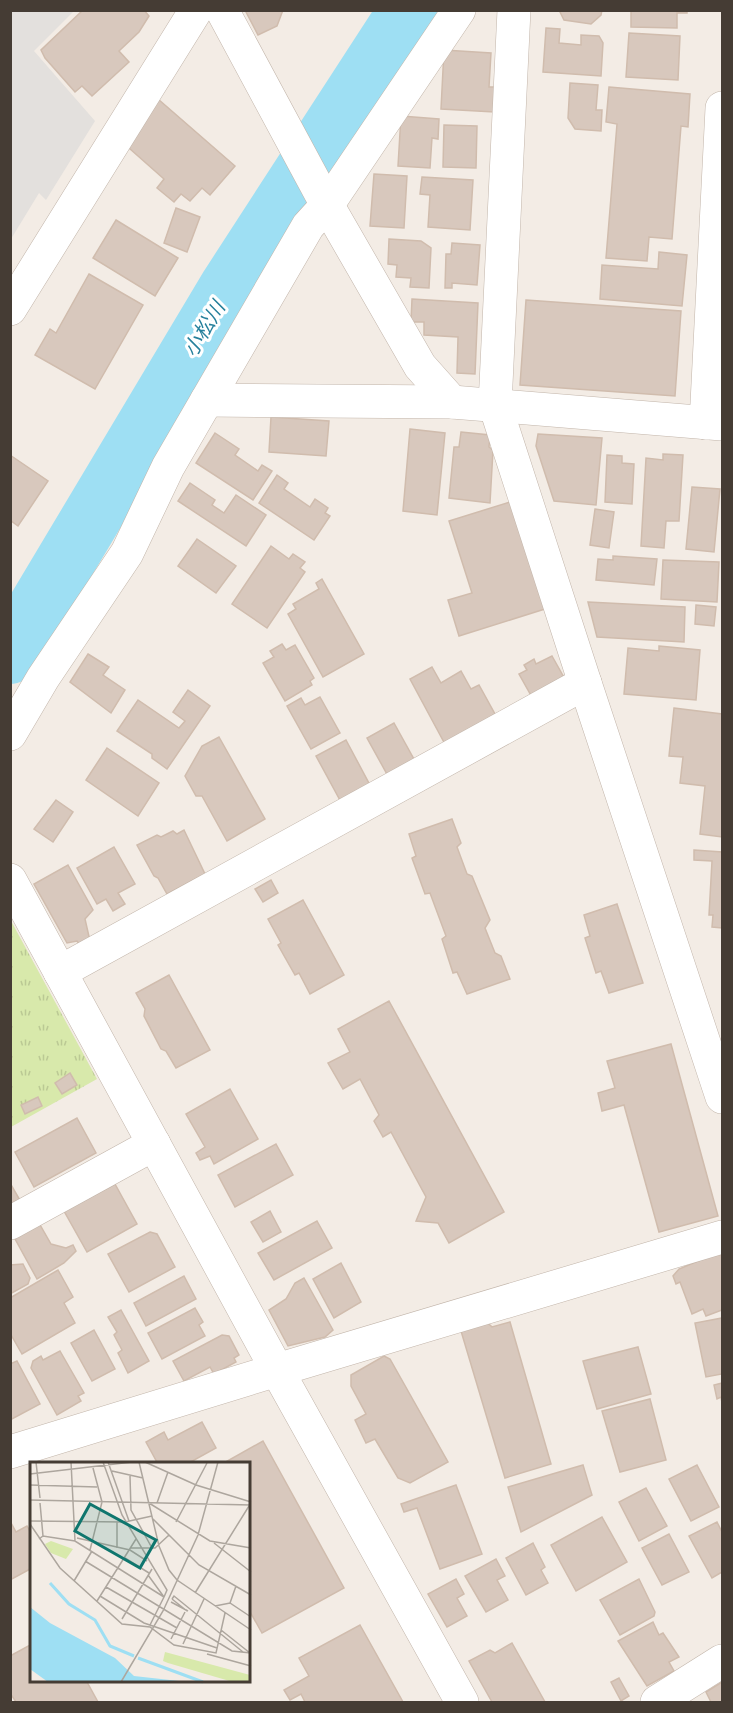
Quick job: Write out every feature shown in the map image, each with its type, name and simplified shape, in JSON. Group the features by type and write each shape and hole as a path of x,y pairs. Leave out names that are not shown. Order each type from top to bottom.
{"street":[{"path":"10,309 196,10"},
{"path":"222,10 293,142 420,366 452,402"},
{"path":"10,734 44,678 127,554 168,467 308,226 459,10"},
{"path":"514,10 495,405 723,1097"},
{"path":"207,400 452,402 714,424 723,108"},
{"path":"60,972 585,683"},
{"path":"10,880 462,1702"},
{"path":"10,1223 154,1144"},
{"path":"10,1452 723,1237"},
{"path":"657,1702 723,1661"}],"green space":[{"path":"10,919 97,1079 11,1127 10,1127"}],"shaded area":[{"path":"11,10 74,11 34,51 95,121 46,200 39,193 11,239"}],"building":[{"path":"83,10 144,10 149,16 139,32 119,51 129,62 92,96 82,86 75,92 45,58 41,50"},
{"path":"245,10 283,10 277,26 258,35"},
{"path":"559,10 602,10 601,15 591,24 564,20"},
{"path":"631,10 687,10 687,13 677,13 677,28 631,27"},
{"path":"546,28 560,29 559,43 581,45 581,35 599,36 603,43 601,76 543,72"},
{"path":"629,33 680,36 678,80 626,77"},
{"path":"444,50 491,53 489,87 495,87 494,112 441,109"},
{"path":"570,83 598,85 596,110 602,110 601,131 575,129 568,118"},
{"path":"609,87 690,94 688,127 681,126 672,239 649,237 647,261 606,258 617,124 606,122"},
{"path":"158,99 235,166 210,195 202,188 190,201 181,194 174,202 157,188 164,179 121,141"},
{"path":"401,116 439,119 438,139 432,138 430,168 398,166"},
{"path":"444,125 477,126 476,168 443,167"},
{"path":"374,174 407,176 404,228 370,226"},
{"path":"422,177 473,180 470,230 428,227 430,195 420,194"},
{"path":"176,208 200,217 187,252 164,243"},
{"path":"116,220 178,258 155,296 93,258"},
{"path":"389,239 421,241 431,248 429,288 410,287 411,278 396,277 397,265 388,264"},
{"path":"452,243 480,245 477,285 452,283 452,288 445,288 446,254 451,254"},
{"path":"659,252 687,255 682,306 600,299 602,265 658,269"},
{"path":"89,274 143,305 95,389 35,355 50,329 56,333"},
{"path":"412,299 478,303 475,374 457,373 458,337 424,335 424,322 411,322"},
{"path":"526,300 681,311 675,396 520,385"},
{"path":"271,417 329,421 326,456 269,452"},
{"path":"410,429 445,433 437,515 403,511"},
{"path":"461,432 490,435 489,447 493,450 490,503 449,498 454,447 459,447"},
{"path":"215,433 239,449 235,455 258,471 262,465 272,471 253,500 196,463"},
{"path":"538,434 602,438 596,505 554,501 536,446"},
{"path":"663,454 683,455 679,521 666,521 664,548 641,546 646,458 663,460"},
{"path":"10,455 48,481 18,526 10,520"},
{"path":"607,455 622,456 622,463 634,464 632,504 605,502"},
{"path":"277,475 288,483 284,489 310,507 315,499 328,508 325,513 330,516 314,540 259,503"},
{"path":"190,483 215,500 212,505 224,513 236,495 266,515 246,546 178,501"},
{"path":"692,487 720,489 714,552 686,549"},
{"path":"510,502 545,609 459,636 448,600 472,593 449,521"},
{"path":"595,509 614,512 609,548 590,545"},
{"path":"197,539 236,566 216,593 178,566"},
{"path":"271,546 289,559 293,554 305,562 300,568 305,572 267,628 232,604"},
{"path":"613,556 657,559 654,585 596,580 598,559 613,560"},
{"path":"663,560 719,562 717,602 661,599"},
{"path":"322,579 364,654 323,677 288,614 296,609 293,604 319,589 316,583"},
{"path":"588,602 685,607 684,642 597,637"},
{"path":"696,605 716,607 714,626 695,624"},
{"path":"282,644 286,650 295,645 314,678 310,681 312,685 285,701 263,663 274,657 270,651"},
{"path":"659,646 700,650 696,700 624,694 628,648 659,651"},
{"path":"88,654 109,667 103,675 125,690 111,713 70,682"},
{"path":"552,656 566,681 533,699 519,674 527,670 524,665 534,659 536,664"},
{"path":"432,667 441,683 461,671 471,689 479,685 495,714 446,746 410,679"},
{"path":"188,690 210,706 167,769 152,758 152,754 117,731 138,700 179,728 185,721 173,712"},
{"path":"320,697 340,733 311,749 287,706 301,698 305,705"},
{"path":"674,708 722,714 722,837 700,834 705,786 680,783 683,757 669,756"},
{"path":"394,723 415,761 388,776 367,738"},
{"path":"219,737 265,819 227,841 202,796 196,796 185,776 202,746"},
{"path":"346,740 371,787 341,802 316,756"},
{"path":"107,748 159,783 138,816 86,780"},
{"path":"56,800 73,812 53,842 34,829"},
{"path":"452,819 461,843 457,847 467,874 472,876 490,920 485,928 495,953 501,956 510,979 467,994 457,972 453,973 442,939 446,936 430,893 425,894 412,858 416,856 409,834"},
{"path":"184,830 205,874 167,894 137,845 157,835 161,837 173,831 177,834"},
{"path":"114,847 135,884 118,893 125,904 113,911 106,899 97,904 77,868"},
{"path":"694,850 722,852 722,928 712,927 713,915 709,915 712,861 694,860"},
{"path":"68,865 93,910 85,919 90,941 81,947 77,941 67,943 34,884"},
{"path":"271,880 278,893 263,902 255,889"},
{"path":"303,900 344,975 310,994 299,973 295,975 278,945 281,943 268,919"},
{"path":"617,904 643,983 609,993 601,971 596,973 585,938 590,936 584,915"},
{"path":"169,975 210,1050 176,1068 166,1051 161,1049 144,1016 145,1009 136,993"},
{"path":"389,1001 504,1212 449,1243 438,1223 416,1221 426,1197 391,1132 383,1137 374,1121 379,1115 360,1079 343,1089 328,1063 350,1052 338,1029"},
{"path":"671,1044 718,1216 659,1232 624,1105 602,1111 598,1093 615,1088 607,1061"},
{"path":"70,1073 77,1085 62,1094 55,1083"},
{"path":"230,1089 258,1139 214,1164 210,1156 200,1160 196,1153 205,1147 186,1114"},
{"path":"38,1097 42,1106 25,1114 21,1105"},
{"path":"77,1118 96,1153 34,1187 15,1152"},
{"path":"276,1144 293,1175 235,1207 218,1175"},
{"path":"10,1183 21,1202 10,1208"},
{"path":"115,1184 137,1224 87,1252 64,1211"},
{"path":"270,1211 281,1232 263,1242 251,1222"},
{"path":"317,1221 332,1248 274,1280 258,1253"},
{"path":"39,1223 51,1244 66,1248 73,1245 76,1251 64,1263 37,1279 14,1237"},
{"path":"150,1232 157,1234 175,1267 129,1292 108,1254"},
{"path":"722,1251 722,1310 706,1316 703,1309 692,1314 680,1282 676,1284 673,1276 679,1269"},
{"path":"341,1263 361,1302 334,1318 313,1279"},
{"path":"23,1264 30,1278 28,1284 10,1294 10,1265"},
{"path":"58,1270 73,1297 64,1303 75,1323 22,1354 10,1333 10,1298"},
{"path":"184,1276 196,1299 146,1326 134,1303"},
{"path":"304,1278 333,1330 325,1337 288,1346 269,1310 286,1299 295,1283"},
{"path":"195,1308 203,1322 199,1325 205,1336 162,1359 148,1333"},
{"path":"121,1310 149,1361 128,1373 118,1353 122,1350 114,1335 117,1332 108,1317"},
{"path":"722,1318 722,1374 706,1377 695,1323"},
{"path":"510,1322 551,1464 505,1478 461,1331 488,1323 492,1327"},
{"path":"94,1330 115,1369 92,1381 71,1343"},
{"path":"222,1335 229,1336 239,1355 234,1358 236,1362 214,1374 210,1367 184,1381 173,1361"},
{"path":"638,1347 651,1394 597,1409 583,1361"},
{"path":"60,1351 84,1393 78,1396 81,1401 57,1415 31,1368 33,1361 41,1356 43,1360"},
{"path":"384,1356 390,1359 448,1462 410,1483 398,1478 375,1439 366,1443 355,1420 366,1414 351,1386 351,1375"},
{"path":"17,1361 40,1404 10,1420 10,1364"},
{"path":"722,1383 722,1403 721,1397 717,1399 714,1385"},
{"path":"650,1399 666,1460 620,1472 602,1411"},
{"path":"202,1422 216,1448 191,1462 157,1462 146,1442 164,1432 168,1440"},
{"path":"263,1441 344,1588 262,1633 250,1612 250,1462 226,1462"},
{"path":"583,1465 592,1495 521,1532 508,1487"},
{"path":"697,1465 719,1507 691,1521 669,1479"},
{"path":"456,1485 482,1554 440,1569 417,1508 404,1512 401,1504"},
{"path":"646,1488 667,1526 639,1541 619,1502"},
{"path":"602,1517 627,1562 576,1591 551,1545"},
{"path":"10,1521 16,1532 27,1526 30,1531 30,1569 10,1580"},
{"path":"717,1522 722,1532 722,1572 712,1578 689,1536"},
{"path":"669,1534 689,1572 662,1585 642,1548"},
{"path":"533,1543 545,1567 541,1570 548,1583 526,1595 506,1558"},
{"path":"496,1559 505,1576 497,1580 508,1600 486,1612 465,1576"},
{"path":"456,1579 464,1594 457,1598 467,1616 447,1627 428,1594"},
{"path":"639,1579 655,1612 654,1616 620,1635 600,1600"},
{"path":"653,1622 659,1635 663,1633 679,1657 669,1662 674,1671 647,1686 618,1641"},
{"path":"360,1625 403,1702 305,1702 301,1694 290,1700 284,1690 309,1676 299,1658"},
{"path":"512,1643 545,1702 492,1702 469,1661 490,1650 495,1653"},
{"path":"30,1645 30,1683 88,1683 98,1702 16,1702 12,1696 10,1697 10,1656"},
{"path":"619,1678 629,1696 621,1701 611,1682"},
{"path":"722,1682 722,1702 711,1702 706,1692"}],"waterway":[{"name":"小松川","path":"10,654 230,286 409,10"}]}
